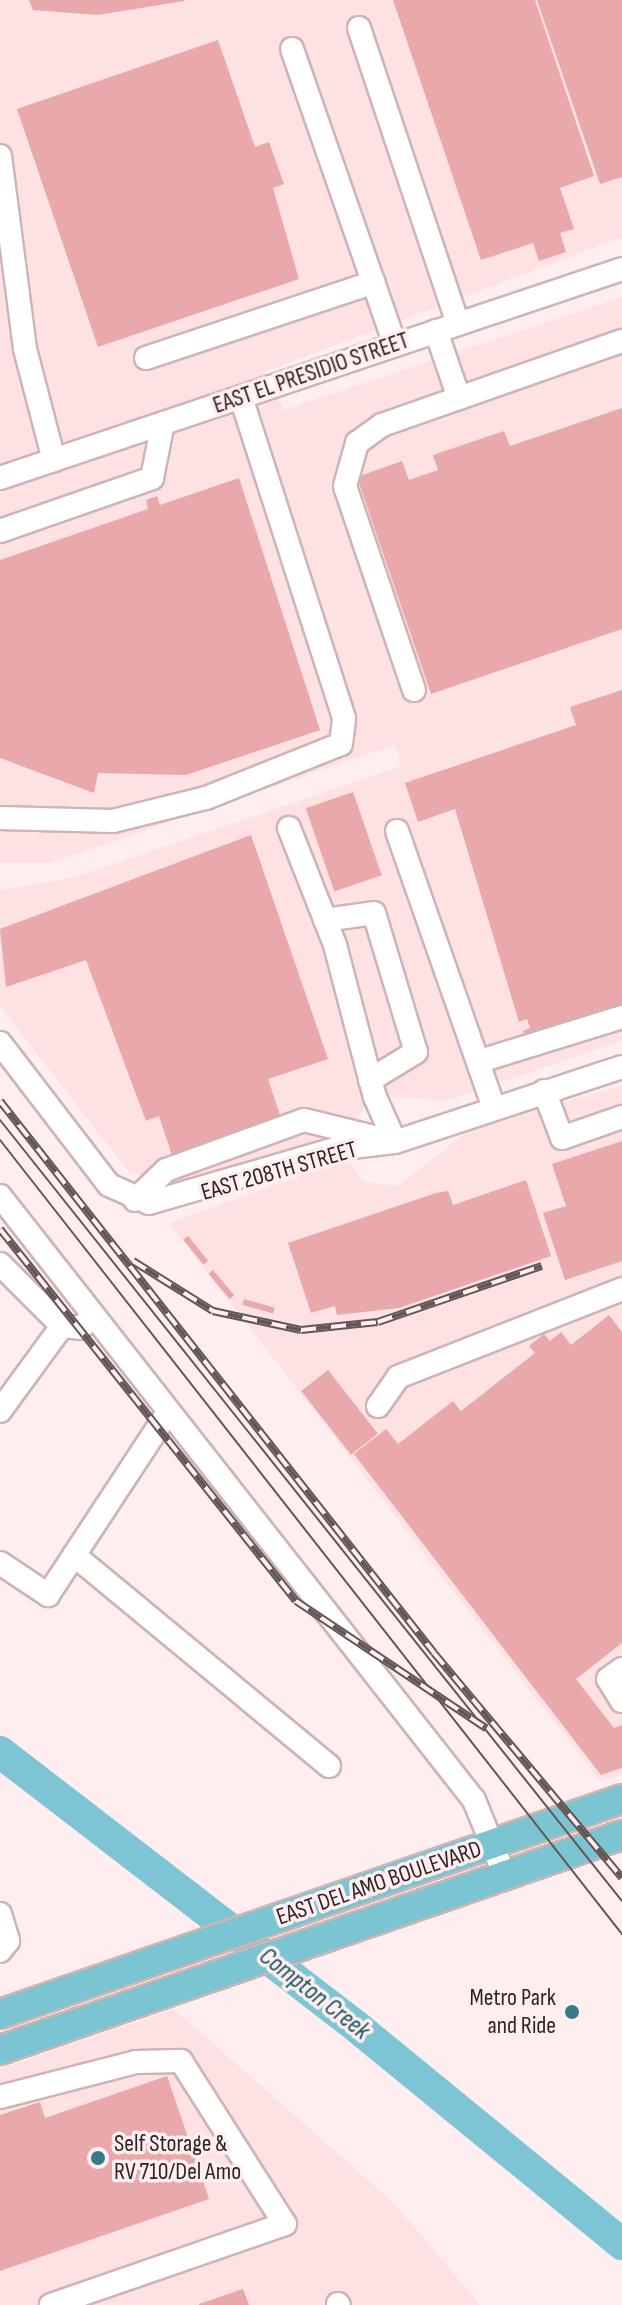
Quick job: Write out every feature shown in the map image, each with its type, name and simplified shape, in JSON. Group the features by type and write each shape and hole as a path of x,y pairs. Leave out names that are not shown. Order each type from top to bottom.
{"main road":[{"name":"EAST DEL AMO BOULEVARD","path":"0,2014 622,1799"},
{"name":"EAST DEL AMO BOULEVARD","path":"0,2050 622,1835"}],"street":[{"path":"359,28 458,324"},
{"path":"292,49 395,345"},
{"path":"0,156 25,349 54,460"},
{"name":"EAST EL PRESIDIO STREET","path":"0,478 622,269"},
{"path":"146,358 374,282"},
{"path":"436,331 459,398"},
{"path":"414,690 345,486 345,466 357,443 382,425 622,341"},
{"path":"0,818 113,821 206,798 312,761 341,744 344,718 241,397"},
{"path":"0,531 152,478 163,423"},
{"path":"289,828 325,920 370,1080 395,1142"},
{"path":"397,831 494,1108"},
{"path":"325,920 374,913 416,1052 370,1080"},
{"path":"480,1061 622,1017"},
{"path":"0,1043 109,1185 135,1200 166,1170 304,1120 395,1142"},
{"name":"EAST 208TH STREET","path":"135,1200 170,1202 335,1149 395,1142 622,1067"},
{"path":"544,1091 562,1138 622,1117"},
{"path":"0,1196 92,1318 474,1800 505,1876"},
{"path":"0,1264 62,1326 80,1328 92,1318"},
{"path":"378,1406 398,1377 622,1289"},
{"path":"0,1411 62,1326"},
{"path":"0,1563 48,1595 168,1412"},
{"path":"74,1555 329,1766"},
{"path":"622,1669 608,1679 622,1701"},
{"path":"0,1914 8,1941 0,1951"},
{"path":"0,2097 136,2062 181,2061 285,2224 51,2305"}],"shaded area":[{"path":"0,0 622,0 622,237 264,372 284,410 622,297 622,1041 445,1101 390,1096 366,1105 346,1136 182,1191 129,1172 0,1006 0,890 72,878 402,766 394,745 50,863 0,863"},
{"path":"622,1086 622,1775 600,1781 169,1223 347,1159 363,1182 398,1186 476,1125"},
{"path":"174,2009 395,2204 480,2305 0,2305 0,2069"}],"building":[{"path":"29,0 184,1 98,15 33,10"},
{"path":"393,0 535,0 594,176 560,188 574,229 560,233 566,252 539,261 533,243 481,260"},
{"path":"537,0 622,0 622,177 600,184"},
{"path":"218,40 255,147 269,142 284,184 273,188 299,279 98,347 17,109"},
{"path":"622,408 622,629 431,694 357,477 402,461 409,480 438,470 433,455 504,431 510,446"},
{"path":"239,478 320,730 186,775 98,773 94,793 0,758 0,560 148,509 146,500 157,496 160,505"},
{"path":"622,690 622,1007 526,1041 523,1031 530,1028 527,1019 519,1022 455,809 418,822 405,783 576,725 570,707"},
{"path":"353,792 382,875 334,891 306,808"},
{"path":"251,835 328,1059 268,1079 281,1118 220,1146 218,1139 172,1155 159,1116 146,1121 86,960 6,987 0,929"},
{"path":"622,1141 622,1261 565,1280 543,1213 566,1206 552,1164"},
{"path":"526,1180 551,1256 399,1308 337,1315 335,1306 311,1313 288,1243 436,1193 448,1191 453,1205"},
{"path":"188,1236 208,1261 203,1265 183,1240"},
{"path":"213,1270 234,1295 230,1299 208,1274"},
{"path":"244,1299 275,1308 273,1314 242,1305"},
{"path":"609,1315 622,1332 622,1643 576,1679 614,1728 622,1725 622,1768 601,1775 354,1454 386,1429 398,1444 453,1401 461,1411 535,1353 529,1346 544,1334 550,1341 561,1332 571,1345"},
{"path":"328,1370 378,1434 351,1455 301,1391"},
{"name":"Self Storage & RV 710/Del Amo","path":"167,2076 209,2199 0,2271 0,2115 40,2102 45,2118"},
{"path":"243,2289 249,2305 199,2305 199,2304"}],"waterway":[{"name":"Compton Creek","path":"0,1752 357,2027 622,2244"}],"tram line":[{"path":"0,1120 622,1901"},
{"path":"0,1140 622,1934"}],"railway":[{"path":"0,1101 434,1653 622,1878"},
{"path":"0,1229 296,1601 486,1728"},
{"path":"133,1261 213,1311 301,1330 378,1322 542,1266"}],"place":[{"name":"Metro Park and Ride","path":"572,2012"},
{"name":"Self Storage & RV 710/Del Amo","path":"98,2158"}]}
